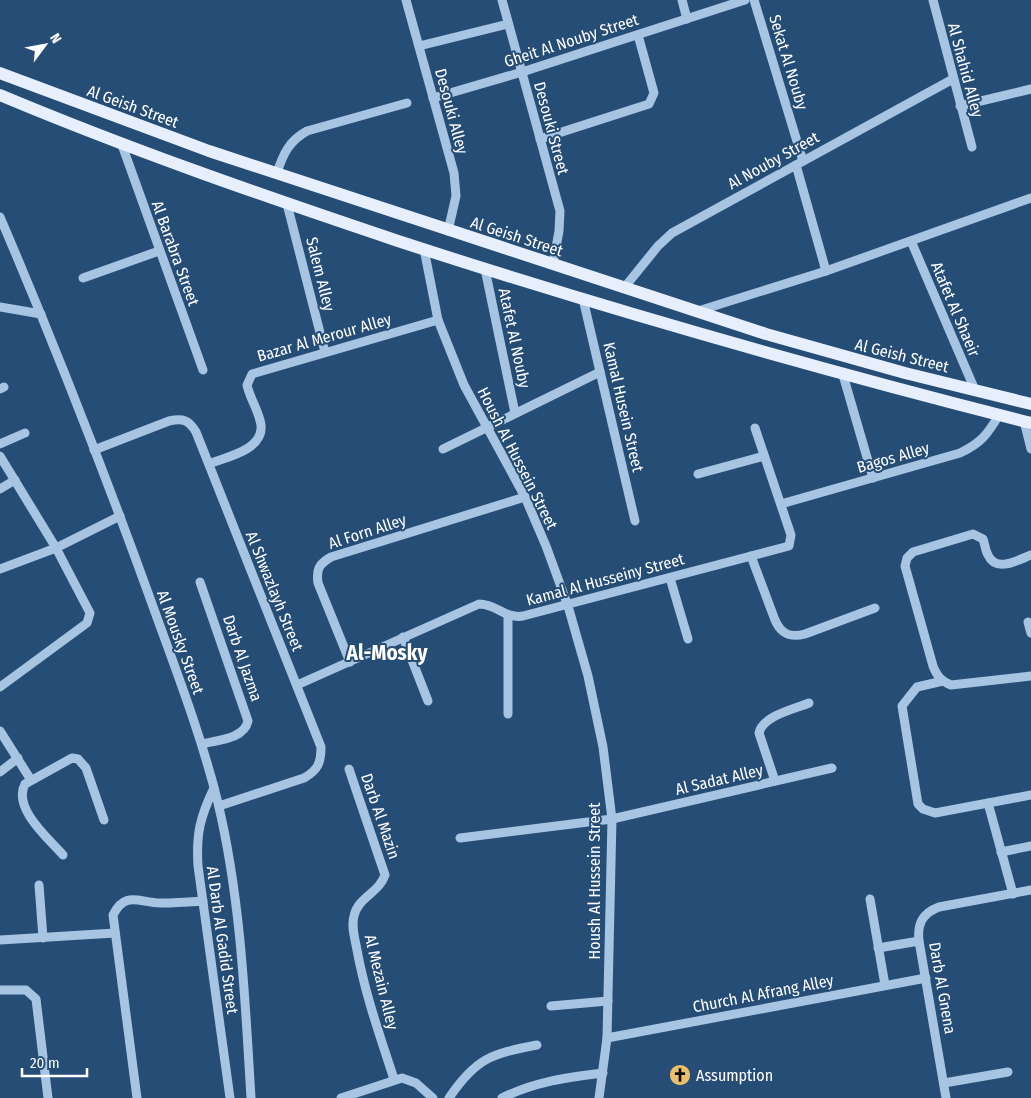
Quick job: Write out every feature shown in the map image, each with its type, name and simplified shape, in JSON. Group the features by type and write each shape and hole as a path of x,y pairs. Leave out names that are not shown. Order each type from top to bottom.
{"main road":[{"name":"Al Geish Street","path":"0,73 141,127 624,288 835,354 1031,404"},
{"name":"Al Geish Street","path":"0,95 122,145 287,204 485,269 844,375 1027,422"}],"street":[{"name":"Desouki Alley","path":"406,0 454,173 456,196 448,230"},
{"name":"Desouki Street","path":"502,0 560,211 559,231 553,264"},
{"path":"682,0 687,19"},
{"name":"Gheit Al Nouby Street","path":"433,98 522,72 746,0"},
{"name":"Sekat Al Nouby","path":"754,0 800,163 826,271"},
{"name":"Al Shahid Alley","path":"933,0 972,147"},
{"path":"419,46 508,24"},
{"path":"540,138 649,104 654,93 638,35"},
{"name":"Al Nouby Street","path":"624,288 658,246 672,233 953,78"},
{"path":"960,106 1031,89"},
{"path":"277,173 284,152 298,136 406,103"},
{"name":"Al Barabra Street","path":"122,145 202,370"},
{"path":"698,311 826,271 1031,198"},
{"name":"Salem Alley","path":"287,204 326,352"},
{"name":"Al Mousky Street","path":"0,217 41,314 120,516 202,744 219,806 235,894 252,1098"},
{"name":"Atafet Al Shaeir","path":"911,241 975,390"},
{"name":"Housh Al Hussein Street","path":"424,249 438,320 464,386 488,426 525,497 546,546 568,606 588,676 601,738 612,819 607,1038 599,1098"},
{"path":"84,278 159,251"},
{"name":"Atafet Al Nouby","path":"485,269 515,413"},
{"name":"Kamal Husein Street","path":"583,299 635,521"},
{"path":"0,307 41,314"},
{"name":"Bazar Al Merour Alley","path":"209,464 248,448 255,443 260,435 261,425 247,385 252,374 438,320"},
{"path":"443,448 600,372"},
{"path":"844,375 873,478"},
{"name":"Bagos Alley","path":"781,504 960,453 976,446 988,434 999,415"},
{"name":"Al Shwazlayh Street","path":"94,450 180,418 190,422 209,464 321,747 321,760 315,771 304,778 219,806"},
{"path":"1027,422 1031,449"},
{"path":"755,428 781,504"},
{"path":"0,444 25,433"},
{"path":"0,456 56,548 89,607 90,618 83,626 0,687"},
{"path":"698,474 764,456"},
{"path":"0,490 15,480"},
{"name":"Al Forn Alley","path":"350,662 318,583 317,572 322,562 331,557 525,497"},
{"name":"Kamal Al Husseiny Street","path":"296,685 479,604 496,607 508,616 523,616 568,606 789,546 792,536 781,504"},
{"path":"0,569 56,548 120,516"},
{"path":"1031,555 1004,564 998,564 988,555 983,539 973,534 913,552 907,558 904,566 933,666 936,674 942,681 951,685 1031,676"},
{"path":"751,556 775,620 779,629 786,635 796,637 875,608"},
{"path":"670,578 688,639"},
{"name":"Darb Al Jazma","path":"200,582 248,721 246,728 241,734 202,744"},
{"path":"508,616 508,714"},
{"path":"1028,622 1031,633"},
{"path":"403,637 428,701"},
{"path":"942,681 917,688 902,706 916,798 922,809 935,812 1031,796"},
{"path":"775,781 759,733 760,728 768,721 809,703"},
{"path":"0,731 31,780"},
{"path":"0,772 18,758"},
{"path":"63,855 29,815 22,798 22,791 31,780 72,758 78,758 86,768 104,820"},
{"name":"Al Sadat Alley","path":"460,838 612,819 832,768"},
{"name":"Darb Al Mazin","path":"349,769 385,875 382,885 368,895"},
{"name":"Al Darb Al Gadid Street","path":"214,788 202,812 196,839 230,1098"},
{"path":"988,803 1013,894"},
{"path":"1001,852 1031,846"},
{"path":"39,885 44,938"},
{"name":"Darb Al Gnena","path":"946,1098 919,941 918,930 921,919 929,911 939,907 1031,890"},
{"name":"Al Mezain Alley","path":"368,895 356,909 353,926 361,972 394,1079"},
{"path":"136,1098 113,915 117,906 125,901 134,899 162,904 203,901"},
{"path":"870,899 885,985"},
{"path":"0,940 115,933"},
{"path":"878,948 919,941"},
{"name":"Church Al Afrang Alley","path":"607,1038 926,978"},
{"path":"0,990 26,990 36,999 48,1098"},
{"path":"551,1006 608,1001"},
{"path":"449,1098 468,1071 484,1059 503,1051 537,1045"},
{"path":"944,1083 1008,1072"},
{"path":"502,1098 542,1082 603,1073"},
{"path":"341,1098 394,1079 409,1079 434,1098"}],"place":[{"name":"Assumption","path":"680,1075"}],"district":[{"name":"Al-Mosky","path":"387,653"}]}
